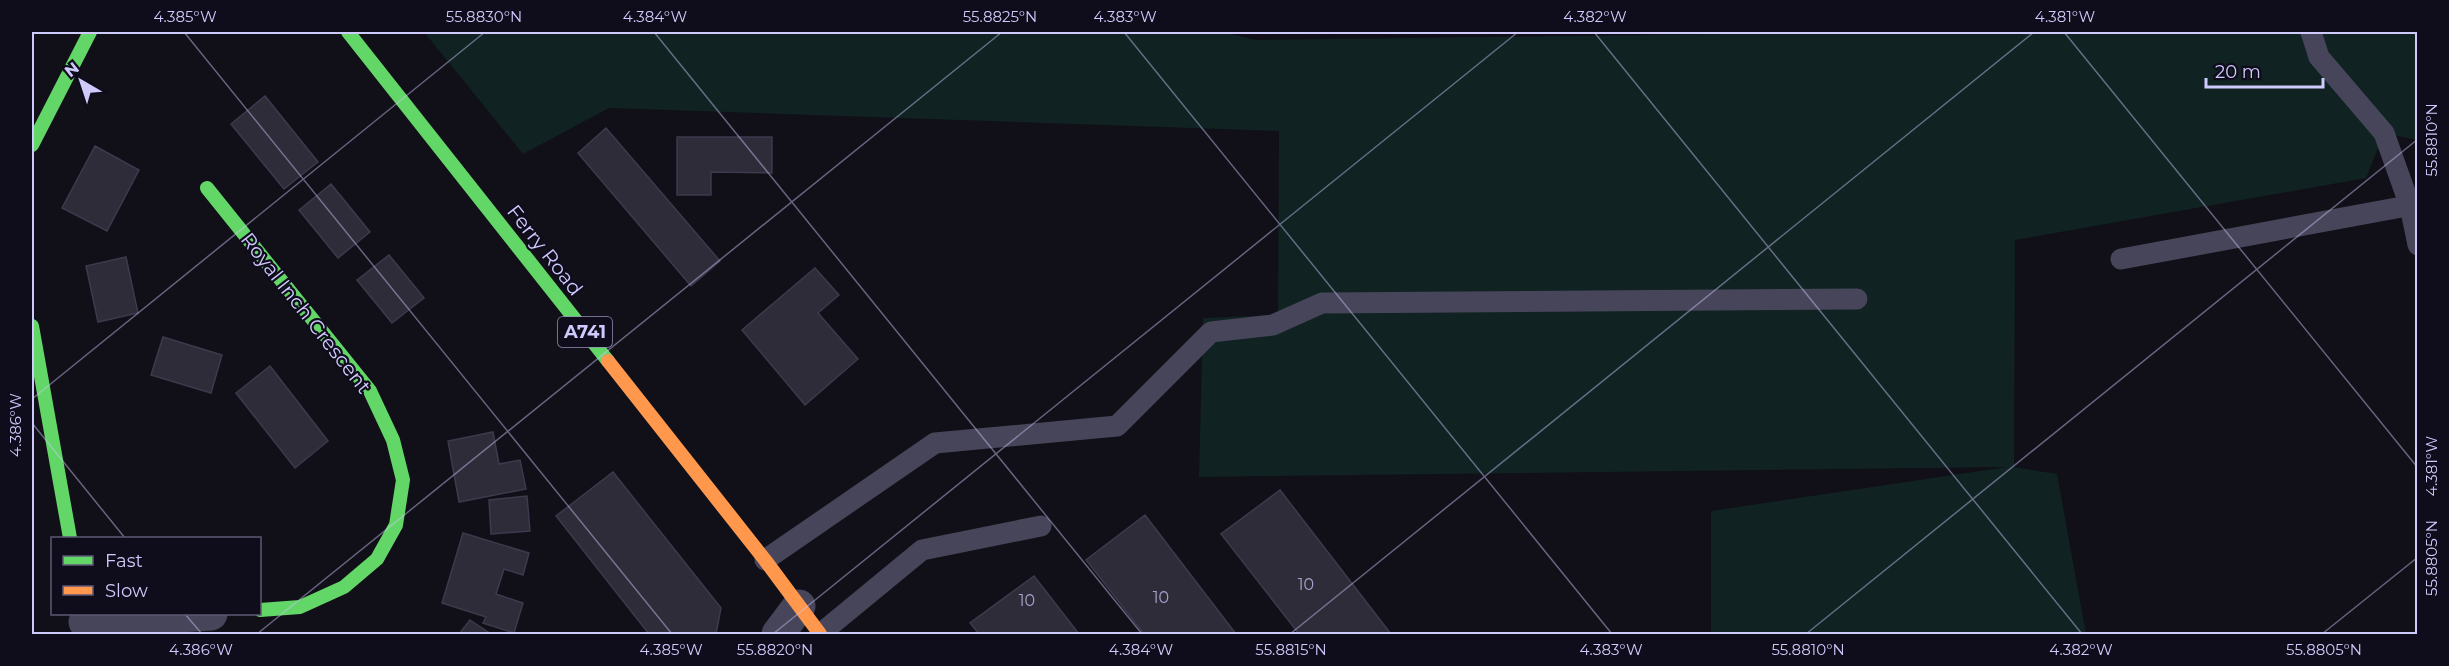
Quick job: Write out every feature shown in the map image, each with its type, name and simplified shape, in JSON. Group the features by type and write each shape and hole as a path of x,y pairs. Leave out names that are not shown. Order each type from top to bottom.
{"street":[{"path":"32,145 90,32"},
{"name":"Ferry Road","path":"348,32 765,560 820,634"},
{"name":"Royal Inch Crescent","path":"207,188 370,391 393,440 403,480 396,525 377,560 345,587 300,607 261,610"},
{"path":"32,326 70,537"},
{"path":"778,634 799,606"},
{"path":"85,624 198,615"}],"lane":[{"path":"2311,32 2319,57 2384,133 2414,205 2418,245"},
{"path":"2121,259 2414,205"},
{"path":"765,560 934,443 1117,426 1211,332 1273,325 1322,303 1857,299"},
{"path":"820,634 921,550 1041,526"}],"shaded area":[{"path":"424,32 1223,32 1256,40 1866,32 2417,32 2417,140 2384,133 2366,178 2015,240 2014,467 2057,474 2086,634 1711,634 1711,511 2007,467 1199,477 1203,318 1278,315 1279,131 609,108 523,154"}],"building":[{"path":"265,96 318,162 284,189 231,124"},
{"path":"606,128 720,261 691,286 578,153"},
{"path":"677,137 772,137 772,173 711,172 711,195 677,195"},
{"path":"95,146 139,170 107,231 62,208"},
{"path":"331,184 370,232 338,258 299,210"},
{"path":"389,255 424,298 392,323 357,280"},
{"path":"126,257 138,313 98,322 86,266"},
{"path":"815,268 839,295 818,313 858,359 805,405 742,330"},
{"path":"163,337 222,355 211,393 151,375"},
{"path":"270,366 328,441 295,468 236,393"},
{"path":"493,432 499,464 520,460 526,489 459,502 448,441"},
{"path":"613,472 721,608 716,634 649,634 556,516"},
{"path":"1280,490 1391,634 1299,634 1221,534"},
{"path":"527,496 530,531 491,534 489,500"},
{"path":"1145,515 1236,634 1144,634 1086,560"},
{"path":"463,533 529,553 523,575 504,569 496,594 523,603 514,633 483,623 486,617 442,603"},
{"path":"1034,576 1079,634 979,634 970,623"},
{"path":"470,620 491,634 459,634"}],"traffic: fast":[{"path":"32,145 90,32"},
{"path":"348,32 608,361"},
{"path":"207,188 370,391 393,440 403,480 396,525 377,559 344,587 300,607 261,610"},
{"path":"32,326 70,537"}],"traffic: slow":[{"path":"608,361 765,560 820,634"}]}
